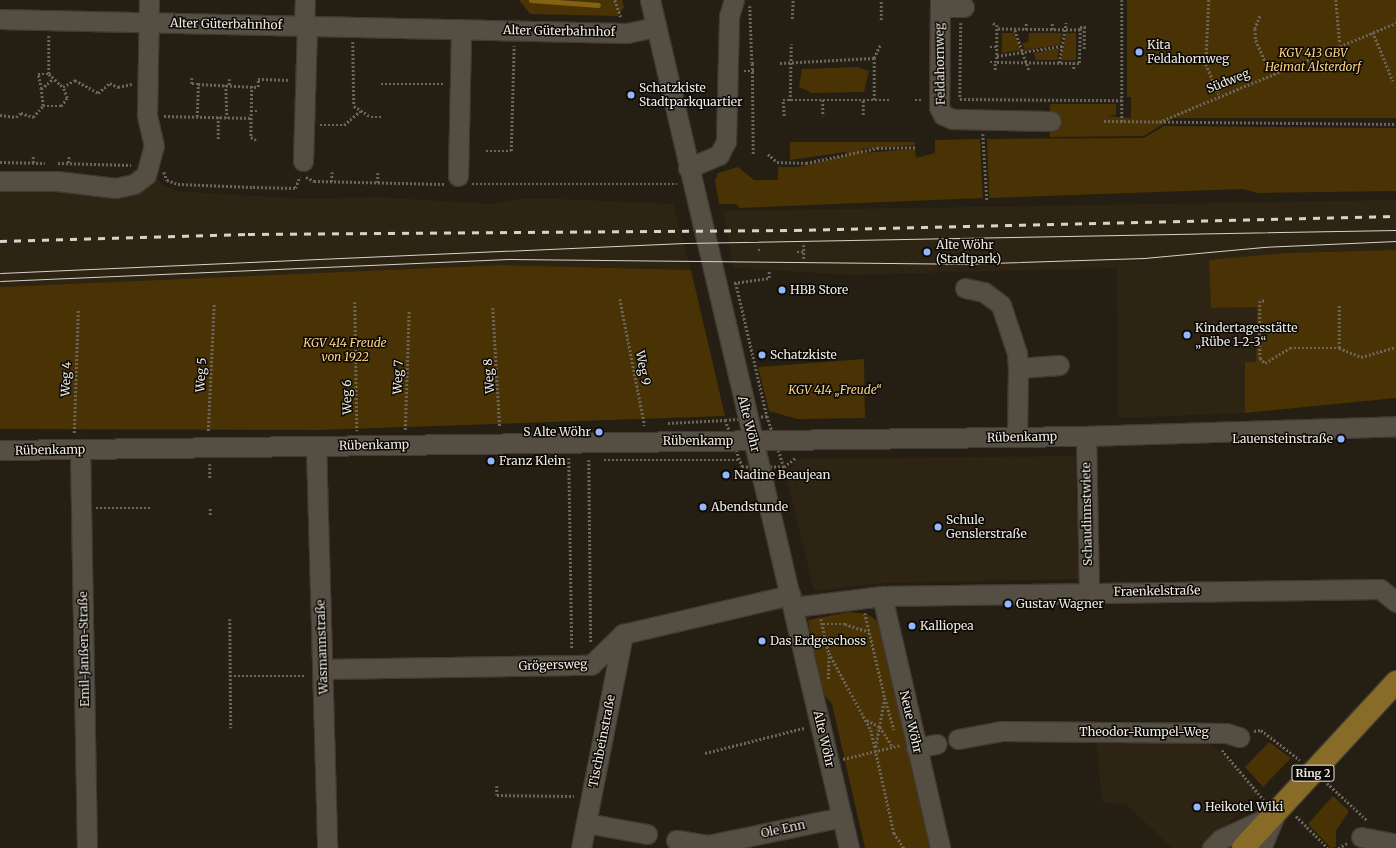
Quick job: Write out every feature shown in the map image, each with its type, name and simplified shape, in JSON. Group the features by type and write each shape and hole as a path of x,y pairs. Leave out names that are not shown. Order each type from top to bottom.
{"main road":[{"name":"Ring 2","path":"1243,848 1396,682"}],"street":[{"path":"0,181 127,187 146,175 154,146 147,115 149,0"},
{"path":"303,161 306,26 305,0"},
{"name":"Alte Wöhr","path":"650,0 688,168 792,601 849,848"},
{"path":"688,168 719,155 726,141 729,16 734,0"},
{"path":"940,3 962,7"},
{"name":"Feldahornweg","path":"940,3 939,107 943,115 953,120 1051,121"},
{"name":"Alter Güterbahnhof","path":"0,19 627,33 656,27"},
{"path":"458,180 461,29"},
{"path":"965,288 984,292 1001,305 1017,353 1017,437"},
{"path":"1018,368 1059,365"},
{"name":"Rübenkamp","path":"0,450 647,440 753,441 1086,436 1396,426"},
{"name":"Schaudinnstwiete","path":"1086,436 1089,592"},
{"name":"Wasmannstraße","path":"316,446 327,848"},
{"name":"Emil-Janßen-Straße","path":"76,449 81,508 87,848"},
{"name":"Fraenkelstraße","path":"792,601 814,604 861,597 882,596 1380,589 1396,602"},
{"name":"Neue Wöhr","path":"882,596 908,747 940,848"},
{"path":"623,634 792,601"},
{"name":"Grögersweg","path":"322,672 582,665 623,634"},
{"name":"Tischbeinstraße","path":"581,848 623,634"},
{"name":"Theodor-Rumpel-Weg","path":"958,739 1002,731 1208,733 1240,737"},
{"path":"908,747 937,744"},
{"path":"1212,848 1221,839 1280,809"},
{"path":"1261,848 1280,809"},
{"name":"Ole Enn","path":"676,840 708,845 842,817"},
{"path":"586,823 647,834"},
{"path":"1365,830 1396,844"}],"path":[{"path":"748,0 754,63 753,154"},
{"path":"792,19 793,0"},
{"path":"881,0 881,20"},
{"path":"1122,0 1120,28 1122,123"},
{"path":"1209,0 1206,64 1219,94"},
{"path":"1336,0 1340,44"},
{"path":"962,7 960,99 1122,100"},
{"path":"1260,16 1255,29 1256,40 1270,73"},
{"path":"0,115 16,117 21,113 33,117 44,106 61,106 67,101 63,87 49,74 49,20"},
{"path":"993,23 997,30 997,56 995,70"},
{"path":"1026,23 1026,30"},
{"path":"1052,23 1052,30"},
{"path":"1059,63 1066,23"},
{"name":"Südweg","path":"1158,123 1219,94 1340,44 1396,23"},
{"path":"990,62 1079,63 1080,26 1085,27 1084,49"},
{"path":"353,27 352,93 354,106 360,111 383,117"},
{"path":"997,30 1080,30"},
{"path":"1015,30 1029,62 1029,70"},
{"path":"1373,32 1393,81"},
{"path":"790,100 791,44"},
{"path":"874,100 874,58 880,45"},
{"path":"997,56 1062,46"},
{"path":"990,47 997,47"},
{"path":"486,151 511,151 514,55"},
{"path":"780,63 874,58"},
{"path":"1074,63 1074,70"},
{"path":"44,106 38,74 49,74"},
{"path":"192,78 192,84 252,86 258,86 258,80 305,81"},
{"path":"41,89 53,79"},
{"path":"227,118 227,85 229,79"},
{"path":"63,87 75,80 98,93 110,83 118,87 148,85"},
{"path":"197,117 198,84"},
{"path":"381,84 459,84"},
{"path":"252,86 251,137 256,140"},
{"path":"784,116 784,100 890,100"},
{"path":"823,100 823,116"},
{"path":"863,100 863,116"},
{"path":"251,111 259,111"},
{"path":"304,125 344,125 360,111"},
{"path":"147,115 251,118"},
{"path":"218,117 218,139"},
{"path":"982,120 987,200"},
{"path":"1104,121 1122,123 1396,124"},
{"path":"0,162 132,165 154,146 167,180 178,184 296,188 303,161"},
{"path":"768,154 777,162 806,163 877,148 916,147"},
{"path":"33,156 33,163"},
{"path":"68,163 69,156"},
{"path":"303,161 308,179 331,182 378,183 458,180 660,185"},
{"path":"331,182 332,172"},
{"path":"378,173 378,183"},
{"path":"804,245 804,260"},
{"path":"797,252 804,252"},
{"path":"716,286 769,278 769,270"},
{"path":"736,283 767,416 774,428"},
{"name":"Weg 9","path":"620,299 647,440"},
{"path":"1264,301 1260,301 1260,358 1265,363 1290,348 1339,348 1361,357 1396,347"},
{"name":"Weg 6","path":"355,302 357,445"},
{"name":"Weg 5","path":"207,447 214,303"},
{"path":"1339,305 1339,348"},
{"name":"Weg 8","path":"493,308 500,443"},
{"name":"Weg 4","path":"76,449 78,310"},
{"name":"Weg 7","path":"404,444 409,310"},
{"path":"760,416 767,416"},
{"path":"728,428 725,420 734,419"},
{"path":"569,442 582,665"},
{"path":"569,460 576,460"},
{"path":"582,460 739,460"},
{"path":"582,665 589,460"},
{"path":"778,467 784,467 782,460"},
{"path":"210,507 210,515"},
{"path":"81,508 151,508"},
{"path":"861,597 885,698 908,747"},
{"path":"814,604 823,624 829,653 867,719 876,750 894,833 904,848"},
{"path":"230,619 231,728"},
{"path":"823,624 845,624 869,632"},
{"path":"230,676 322,672"},
{"path":"876,750 885,698"},
{"path":"867,719 880,727 893,747"},
{"path":"704,753 821,724"},
{"path":"1240,737 1261,730 1314,771 1365,830"},
{"path":"1208,733 1280,809 1328,848"},
{"path":"830,763 882,749"},
{"path":"497,786 497,795 591,796"}],"shaded area":[{"path":"154,175 162,185 178,191 306,199 377,197 491,204 517,199 559,199 673,204 691,270 501,265 0,287 0,177 123,182"},
{"path":"1396,200 1396,250 1286,253 1209,261 1211,308 1257,306 1256,362 1245,362 1245,413 1118,418 1117,268 850,275 734,268 723,211"},
{"name":"Schule Genslerstraße","path":"1075,456 1079,579 887,583 814,591 786,476 796,459"},
{"path":"1096,739 1207,740 1260,791 1205,848 1172,848 1127,805 1102,802"}],"green space":[{"path":"519,0 622,0 624,7 618,16 530,14"},
{"name":"KGV 413 GBV Heimat Alsterdorf","path":"1127,0 1396,0 1396,118 1172,118 1144,136 1050,137 1050,104 1116,104 1116,115 1107,116 1131,118 1131,97 1127,97"},
{"path":"1002,33 1014,33 1021,50 1002,53"},
{"path":"1029,33 1062,33 1060,45 1025,50 1022,43 1028,42"},
{"path":"1066,33 1076,33 1076,60 1061,60"},
{"path":"1059,48 1057,60 1036,60 1034,53"},
{"path":"857,67 869,71 864,92 812,93 799,87 802,69"},
{"path":"1164,126 1396,128 1396,191 1258,193 1243,189 989,198 987,139 1144,138"},
{"path":"980,139 983,198 740,208 736,204 719,204 715,180 718,173 738,167 754,180 778,180 778,167 798,167 849,155 846,152 790,160 790,142 915,142 915,145 861,149 862,153 915,149 916,158 935,153 935,140"},
{"path":"1396,250 1396,398 1245,413 1245,362 1256,362 1257,307 1211,308 1209,260 1286,253"},
{"name":"KGV 414 Freude von 1922","path":"501,265 691,270 725,416 318,430 0,429 0,287"},
{"name":"KGV 414 „Freude“","path":"864,359 865,418 797,419 769,411 758,367"},
{"path":"849,612 867,614 882,624 935,848 865,848 832,704 822,692 808,620"},
{"path":"1269,742 1291,758 1263,787 1245,767"},
{"path":"1333,796 1349,811 1336,831 1336,847 1331,848 1308,824"}],"waterway":[{"path":"531,0 598,5"}],"tram line":[{"path":"0,273 684,243 1396,230"},
{"path":"0,281 509,259 961,264 1144,258 1263,247 1396,241"}],"railway":[{"path":"0,241 248,234 795,230 1396,216"}],"place":[{"name":"Kita Feldahornweg","path":"1139,52"},
{"name":"Schatzkiste Stadtparkquartier","path":"631,95"},
{"name":"Alte Wöhr (Stadtpark)","path":"927,252"},
{"name":"HBB Store","path":"782,290"},
{"name":"Kindertagesstätte „Rübe 1-2-3“","path":"1187,335"},
{"name":"Schatzkiste","path":"762,355"},
{"name":"S Alte Wöhr","path":"599,432"},
{"name":"Lauensteinstraße","path":"1341,439"},
{"name":"Franz Klein","path":"491,461"},
{"name":"Nadine Beaujean","path":"726,475"},
{"name":"Abendstunde","path":"703,507"},
{"name":"Schule Genslerstraße","path":"938,527"},
{"name":"Gustav Wagner","path":"1008,604"},
{"name":"Kalliopea","path":"912,626"},
{"name":"Das Erdgeschoss","path":"762,641"},
{"name":"Heikotel Wiki","path":"1197,807"}]}
